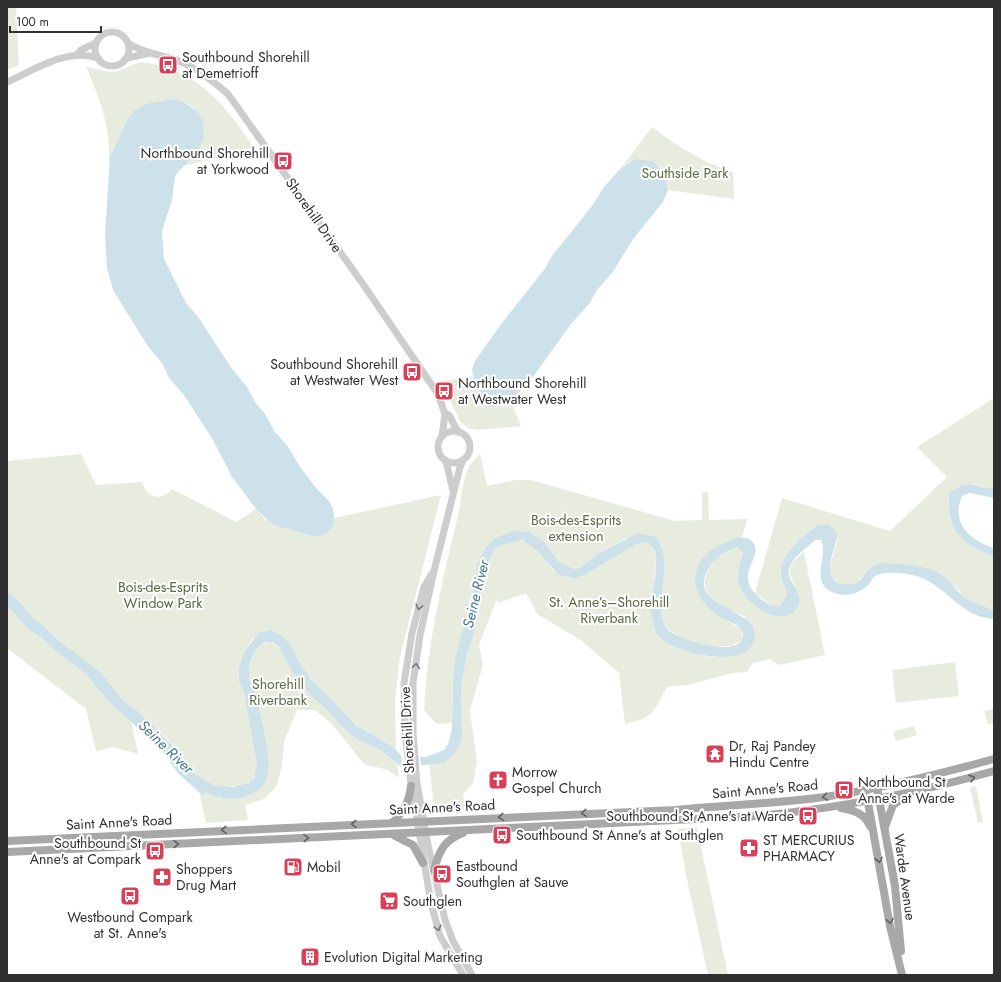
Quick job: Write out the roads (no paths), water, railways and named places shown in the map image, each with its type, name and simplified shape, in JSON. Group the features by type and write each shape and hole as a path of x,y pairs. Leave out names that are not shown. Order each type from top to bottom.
{"main road":[{"name":"Saint Anne's Road","path":"7,841 732,806 818,798 877,788 920,780 994,758"},
{"name":"Saint Anne's Road","path":"7,852 759,816 833,807 879,799 922,790 994,771"},
{"path":"393,822 404,811 408,803 413,784"},
{"name":"Warde Avenue","path":"877,788 895,886 902,972"},
{"name":"Warde Avenue","path":"866,790 890,926 902,972"},
{"path":"885,830 889,813 893,805 905,797 922,790"},
{"path":"833,807 853,810 860,814 870,824 874,838"},
{"path":"434,870 439,852 444,844 454,836 474,830"},
{"path":"388,834 407,840 412,845 423,863"}],"street":[{"name":"Shorehill Drive","path":"77,55 81,50 96,43 104,34 113,32 123,36 128,43 150,53 179,61 199,71 228,94 418,363 438,394 445,414 442,436"},
{"path":"96,43 98,58"},
{"path":"127,58 129,52 128,43"},
{"name":"Shorehill Drive","path":"7,82 48,63 77,55 98,58 102,63 111,66 120,64 127,58 150,53"},
{"name":"Shorehill Drive","path":"445,414 449,415 458,432"},
{"path":"451,432 458,432 466,436 470,446 468,455 463,460 454,463 446,461 441,458 438,448 442,436 451,432"},
{"name":"Shorehill Drive","path":"413,784 413,683 420,634 453,493 463,460"},
{"name":"Shorehill Drive","path":"446,461 453,493"},
{"name":"Shorehill Drive","path":"423,833 404,733 404,683 412,633 424,587 434,571"},
{"path":"423,833 423,863 440,936 463,975"},
{"path":"423,833 434,870 449,932 462,959 472,975"}],"water":[{"path":"174,99 184,102 198,112 203,122 204,138 196,154 175,177 172,200 162,231 164,259 186,303 199,318 230,366 247,387 255,402 265,414 275,432 287,445 298,464 316,488 329,501 333,509 333,526 328,532 322,535 314,536 273,525 256,509 232,477 213,440 184,395 169,378 162,363 147,345 113,290 107,268 105,235 110,156 128,119 134,111 146,104"},
{"path":"636,159 653,161 665,173 668,190 663,202 634,238 612,273 597,290 589,304 571,324 533,377 518,394 510,399 497,402 485,398 476,389 474,384 472,369 475,361 501,324 544,270 552,256 592,206 604,187 621,168"},
{"path":"970,484 994,489 994,498 970,493 962,496 959,506 960,522 964,529 976,540 994,548 994,557 976,549 962,538 953,525 950,516 949,493 962,485"},
{"name":"Seine River","path":"819,525 829,525 837,532 830,570 831,576 838,583 854,584 861,580 868,570 881,563 917,566 932,570 945,577 964,597 994,611 994,619 981,617 970,612 931,582 920,577 907,574 890,573 877,575 859,592 844,595 830,591 824,586 821,580 820,574 823,546 821,540 815,540 796,557 790,566 789,575 800,598 796,609 790,614 775,616 753,604 740,588 738,574 743,554 738,547 727,551 716,559 711,565 704,580 706,592 715,601 739,615 749,623 755,632 752,645 745,652 735,656 708,656 681,649 670,644 656,632 651,612 651,605 656,559 655,552 650,544 644,543 635,545 585,575 575,578 559,575 536,550 522,540 501,545 495,549 485,567 475,629 467,653 461,688 462,736 460,744 454,754 444,763 403,767 382,751 356,739 311,696 293,673 280,648 273,642 265,642 253,655 249,668 249,675 265,735 268,760 267,778 266,782 261,788 244,797 234,799 219,798 206,792 202,795 178,773 161,749 108,701 86,674 56,652 41,637 28,629 7,605 7,592 17,599 33,618 44,626 57,639 99,671 126,704 135,709 171,744 189,770 215,786 233,787 249,783 254,778 257,765 245,697 239,682 239,668 245,651 259,633 271,630 284,637 311,679 357,726 392,746 401,755 426,757 444,750 448,744 452,729 453,681 456,656 475,584 477,564 485,548 497,537 515,531 529,532 543,541 559,562 574,569 579,568 599,553 638,533 656,537 664,557 661,609 666,628 676,635 698,643 724,647 734,646 741,641 743,633 739,627 712,611 701,599 695,578 700,562 710,552 726,542 734,539 749,539 754,544 756,550 748,575 752,590 770,605 780,606 787,595 781,575 782,563 790,550 808,532"}],"place":[{"name":"Southbound Shorehill at Demetrioff","path":"168,65"},
{"name":"Northbound Shorehill at Yorkwood","path":"283,161"},
{"name":"Southbound Shorehill at Westwater West","path":"412,372"},
{"name":"Northbound Shorehill at Westwater West","path":"444,391"},
{"name":"Dr, Raj Pandey Hindu Centre","path":"715,754"},
{"name":"Morrow Gospel Church","path":"498,780"},
{"name":"Northbound St Anne's at Warde","path":"844,790"},
{"name":"Southbound St Anne's at Warde","path":"808,816"},
{"name":"Southbound St Anne's at Southglen","path":"502,835"},
{"name":"ST MERCURIUS PHARMACY","path":"749,848"},
{"name":"Southbound St Anne's at Compark","path":"155,851"},
{"name":"Mobil","path":"293,867"},
{"name":"Eastbound Southglen at Sauve","path":"442,874"},
{"name":"Shoppers Drug Mart","path":"162,877"},
{"name":"Westbound Compark at St. Anne's","path":"130,896"},
{"name":"Southglen","path":"389,901"},
{"name":"Evolution Digital Marketing","path":"310,957"}],"park label":[{"name":"Southside Park","path":"685,173"},
{"name":"Bois-des-Esprits extension","path":"576,528"},
{"name":"Bois-des-Esprits Window Park","path":"163,596"},
{"name":"St. Anne’s–Shorehill Riverbank","path":"609,610"},
{"name":"Shorehill Riverbank","path":"278,692"}]}
